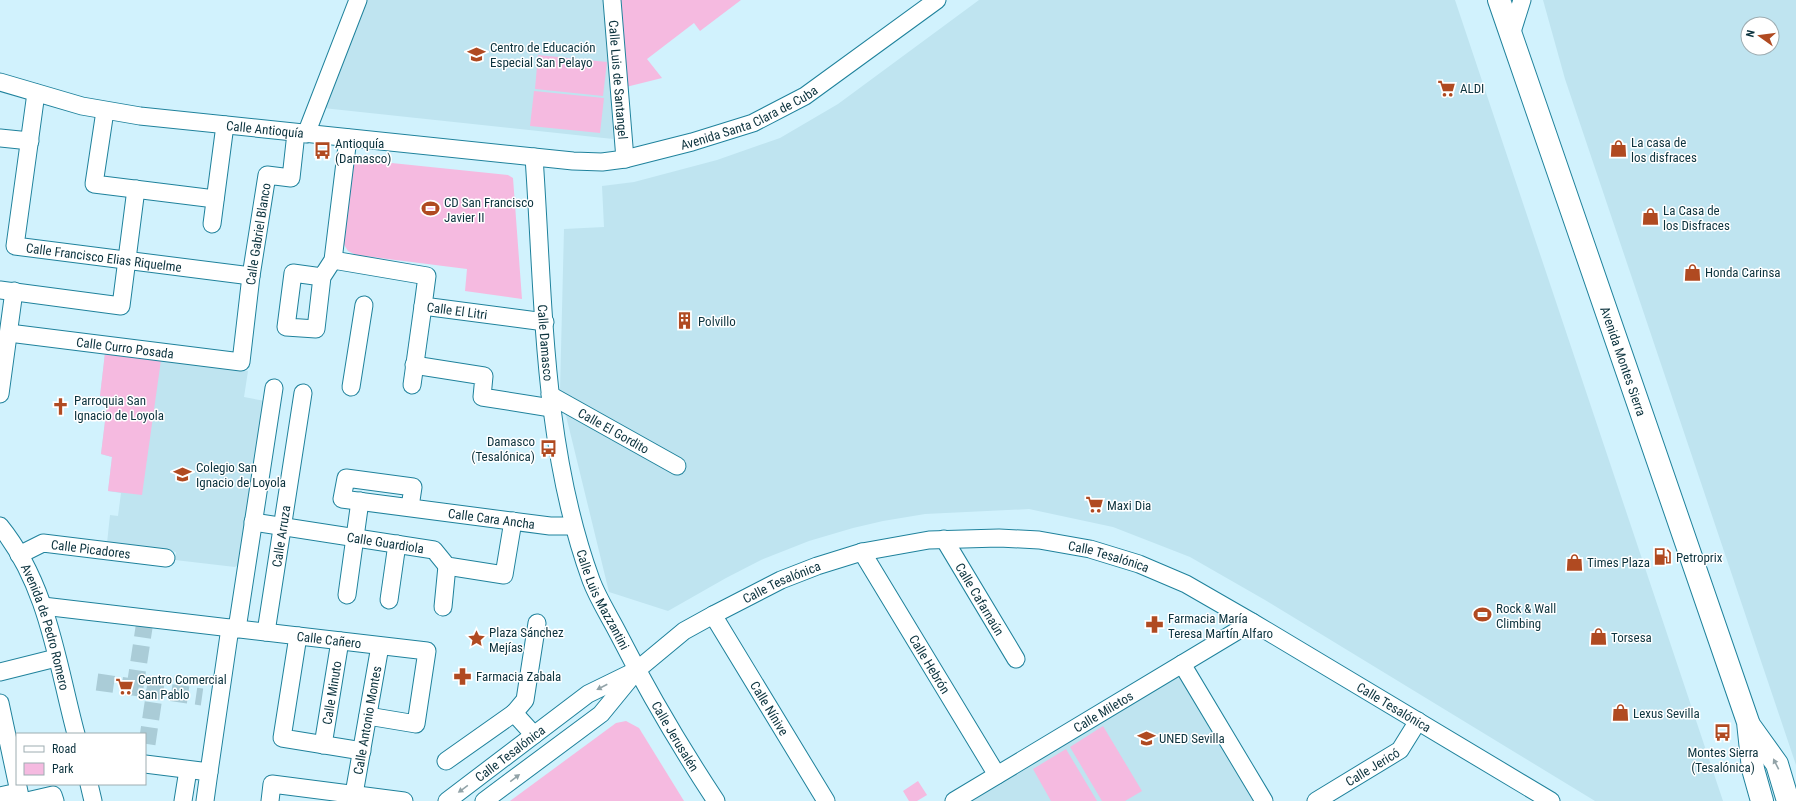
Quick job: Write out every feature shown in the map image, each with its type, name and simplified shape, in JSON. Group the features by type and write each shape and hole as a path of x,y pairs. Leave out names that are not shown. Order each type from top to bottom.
{"main road":[{"name":"Avenida Montes Sierra","path":"1499,0 1748,722 1753,769 1762,801"},
{"name":"Avenida Montes Sierra","path":"1748,722 1777,764 1788,801"}],"street":[{"name":"Calle Gabriel Blanco","path":"241,362 251,276 267,175 291,178 301,133 358,0"},
{"name":"Calle Luis de Santangel","path":"612,0 625,159"},
{"name":"Avenida Santa Clara de Cuba","path":"534,157 602,162 625,159 692,142 760,120 805,96 936,0"},
{"path":"1511,35 1522,0"},
{"name":"Calle Antioquía","path":"0,82 105,111 140,116 534,157"},
{"name":"Calle Francisco Elias Riquelme","path":"36,92 15,246 127,259 251,276"},
{"path":"105,111 94,184 215,199"},
{"path":"212,224 225,125"},
{"path":"0,138 30,141"},
{"path":"322,276 333,260 348,138"},
{"name":"Calle Damasco","path":"534,157 551,401 558,456 574,526"},
{"path":"0,394 9,333 7,290 121,306 136,189"},
{"name":"Calle El Litri","path":"333,260 427,276 423,306 545,322"},
{"path":"351,387 364,306"},
{"path":"412,385 423,306"},
{"name":"Calle Curro Posada","path":"9,333 241,362"},
{"path":"414,365 484,376 482,398 551,401"},
{"path":"205,801 253,522 274,388"},
{"name":"Calle Arruza","path":"266,632 303,393"},
{"name":"Calle El Gordito","path":"551,401 677,466"},
{"name":"Calle Cara Ancha","path":"410,507 413,487 346,478 342,499 550,526 574,526"},
{"path":"347,595 360,501"},
{"path":"443,607 447,566 504,575 513,521"},
{"name":"Calle Guardiola","path":"253,522 434,550 447,566"},
{"name":"Avenida de Pedro Romero","path":"0,526 28,570 43,606 76,733"},
{"name":"Calle Luis Mazzantini","path":"574,526 592,582 637,670"},
{"name":"Calle Tesalónica","path":"484,801 601,714 637,670 684,631 781,580 817,566 862,552 944,539 999,538 1039,540 1090,549 1139,564 1186,584 1551,801"},
{"name":"Calle Cafarnaún","path":"944,539 1016,659"},
{"name":"Calle Picadores","path":"19,555 43,543 166,558"},
{"path":"389,600 398,544"},
{"name":"Calle Hebrón","path":"862,552 997,775"},
{"name":"Calle Cañero","path":"43,606 428,651 416,724 368,716"},
{"name":"Calle Nínive","path":"713,615 826,801"},
{"name":"Calle Miletos","path":"954,801 1252,622"},
{"path":"446,761 514,713 525,700 537,623"},
{"path":"298,636 282,738 362,751"},
{"name":"Calle Minuto","path":"323,745 340,641"},
{"name":"Calle Antonio Montes","path":"354,794 380,646"},
{"path":"0,672 56,658"},
{"path":"1182,664 1264,801"},
{"name":"Calle Tesalónica","path":"447,801 588,694 637,670"},
{"name":"Calle Jerusalén","path":"637,670 716,801"},
{"path":"0,703 16,772"},
{"path":"514,713 534,735"},
{"name":"Calle Jericó","path":"1316,801 1343,794 1400,750 1418,721"},
{"path":"146,764 209,772"},
{"path":"183,801 188,770"},
{"path":"270,801 272,784 404,801"},
{"path":"19,785 22,798"},
{"path":"89,785 93,801"},
{"path":"0,796 22,798 54,795 55,801"}],"shaded area":[{"name":"Centro de Educación Especial San Pelayo","path":"365,0 607,0 613,139 323,108"},
{"path":"979,0 1455,0 1723,801 1595,801 1265,600 1190,557 1113,527 1029,509 925,514 853,528 809,541 761,560 668,611 609,592 560,391 564,229 604,227 602,186 634,182 717,160 780,138 838,104"},
{"path":"1543,0 1796,0 1796,765 1565,79"},
{"name":"Colegio San Ignacio de Loyola","path":"105,353 248,371 244,397 265,401 244,560 235,567 175,560 176,552 107,543 110,515 118,516 121,493 108,491 112,457 101,454 108,397 100,396"},
{"name":"UNED Sevilla","path":"1180,674 1255,801 969,801"}],"green space":[{"path":"621,0 741,0 700,31 694,23 647,59 662,78 626,87"},
{"path":"538,55 607,62 603,96 535,89"},
{"path":"534,91 604,98 600,133 530,126"},
{"name":"CD San Francisco Javier II","path":"353,159 508,175 513,178 522,299 465,291 467,269 356,255 348,251 343,243"},
{"path":"105,353 161,360 142,495 108,491 112,457 101,454 108,397 100,396"},
{"path":"626,721 639,728 684,801 510,801 616,723"},
{"path":"1103,726 1142,791 1125,801 1102,801 1070,747"},
{"path":"1066,749 1097,801 1051,801 1033,769"},
{"path":"918,781 927,795 917,801 909,801 903,791"}],"tunnel":[{"path":"135,687 145,621"},
{"path":"97,682 202,697"},
{"path":"147,744 155,690"}],"place":[{"name":"Centro de Educación Especial San Pelayo","path":"477,54"},
{"name":"ALDI","path":"1447,88"},
{"name":"La casa de los disfraces","path":"1618,149"},
{"name":"Antioquía (Damasco)","path":"322,150"},
{"name":"CD San Francisco Javier II","path":"431,209"},
{"name":"La Casa de los Disfraces","path":"1650,217"},
{"name":"Honda Carinsa","path":"1692,272"},
{"name":"Polvillo","path":"685,321"},
{"name":"Parroquia San Ignacio de Loyola","path":"61,407"},
{"name":"Damasco (Tesalónica)","path":"548,448"},
{"name":"Colegio San Ignacio de Loyola","path":"183,474"},
{"name":"Maxi Dia","path":"1094,505"},
{"name":"Petroprix","path":"1663,557"},
{"name":"Times Plaza","path":"1574,562"},
{"name":"Rock & Wall Climbing","path":"1483,615"},
{"name":"Farmacia María Teresa Martín Alfaro","path":"1155,625"},
{"name":"Torsesa","path":"1598,637"},
{"name":"Plaza Sánchez Mejías","path":"476,639"},
{"name":"Farmacia Zabala","path":"463,676"},
{"name":"Centro Comercial San Pablo","path":"125,686"},
{"name":"Lexus Sevilla","path":"1620,713"},
{"name":"Montes Sierra (Tesalónica)","path":"1723,733"},
{"name":"UNED Sevilla","path":"1146,738"}]}
